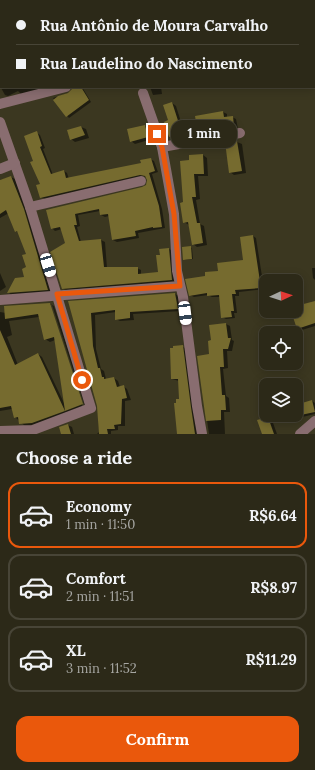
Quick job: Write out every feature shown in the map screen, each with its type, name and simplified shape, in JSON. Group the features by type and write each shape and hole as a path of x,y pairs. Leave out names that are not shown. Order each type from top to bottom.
{"street":[{"path":"0,104 62,88"},
{"path":"143,93 162,147 174,214 180,286 183,297 202,434"},
{"path":"0,122 30,207 91,408 33,430 0,431"},
{"path":"162,147 240,133"},
{"path":"0,169 15,163"},
{"path":"30,207 141,181"},
{"path":"0,300 57,294 180,286"},
{"path":"300,434 315,421"}],"building":[{"path":"82,88 89,100 66,117 53,100 58,96 68,93 72,89"},
{"path":"172,102 182,133 169,137 164,122 168,120 163,105"},
{"path":"223,111 224,117 233,116 234,127 190,135 188,124 196,122 195,116"},
{"path":"145,125 148,137 130,142 127,129"},
{"path":"81,126 85,135 70,140 67,130"},
{"path":"37,131 42,146 40,147 51,174 64,170 66,178 141,163 140,160 151,158 155,171 149,173 159,206 162,227 153,227 135,231 136,236 112,240 108,214 100,215 99,209 75,214 77,225 74,225 79,241 101,239 104,267 138,267 138,274 158,272 156,255 160,255 159,249 169,248 172,280 62,289 50,252 65,243 60,227 51,229 46,210 142,187 146,185 147,180 145,176 140,175 40,198 36,185 40,184 30,162 33,161 24,136"},
{"path":"237,141 242,171 229,173 225,142"},
{"path":"203,154 204,174 194,174 196,197 192,197 197,223 200,223 203,243 192,245 188,222 183,223 180,203 183,202 180,161 189,160 189,155"},
{"path":"11,176 24,209 48,290 7,293 15,278 24,277 22,269 26,267 22,255 26,254 17,231 15,232 6,210 0,214 0,180"},
{"path":"253,235 259,275 259,288 235,290 236,294 232,294 234,311 231,311 232,317 221,318 219,295 207,296 207,293 189,296 185,279 205,276 205,272 218,271 217,263 243,260 240,237"},
{"path":"191,246 192,259 183,260 182,247"},
{"path":"175,293 178,309 130,312 130,318 115,320 115,310 91,313 93,346 98,368 100,368 104,379 114,377 117,387 124,385 127,398 122,399 121,424 114,425 115,429 107,429 108,434 99,434 97,406 68,301"},
{"path":"315,301 315,323 303,327 296,326 293,318 303,318 303,304"},
{"path":"50,303 83,404 65,411 54,337 44,340 38,314 5,319 4,306"},
{"path":"226,323 228,338 231,338 228,349 223,349 224,367 220,367 222,395 225,395 226,410 221,410 221,420 206,421 197,356 209,354 208,341 211,340 209,325"},
{"path":"0,330 15,365 38,353 65,411 32,423 19,424 18,417 14,418 11,406 0,408"},
{"path":"183,345 195,434 177,434 174,403 176,403 176,399 179,399 178,379 171,379 170,348 173,348 173,346"},
{"path":"312,400 315,412 303,415 303,403"},
{"path":"259,419 259,422 270,422 274,434 262,434 257,420"},
{"path":"68,424 71,434 61,434 59,427"}],"route":[{"path":"82,380 57,294 180,286 177,271 174,214 162,147 157,134"}]}
